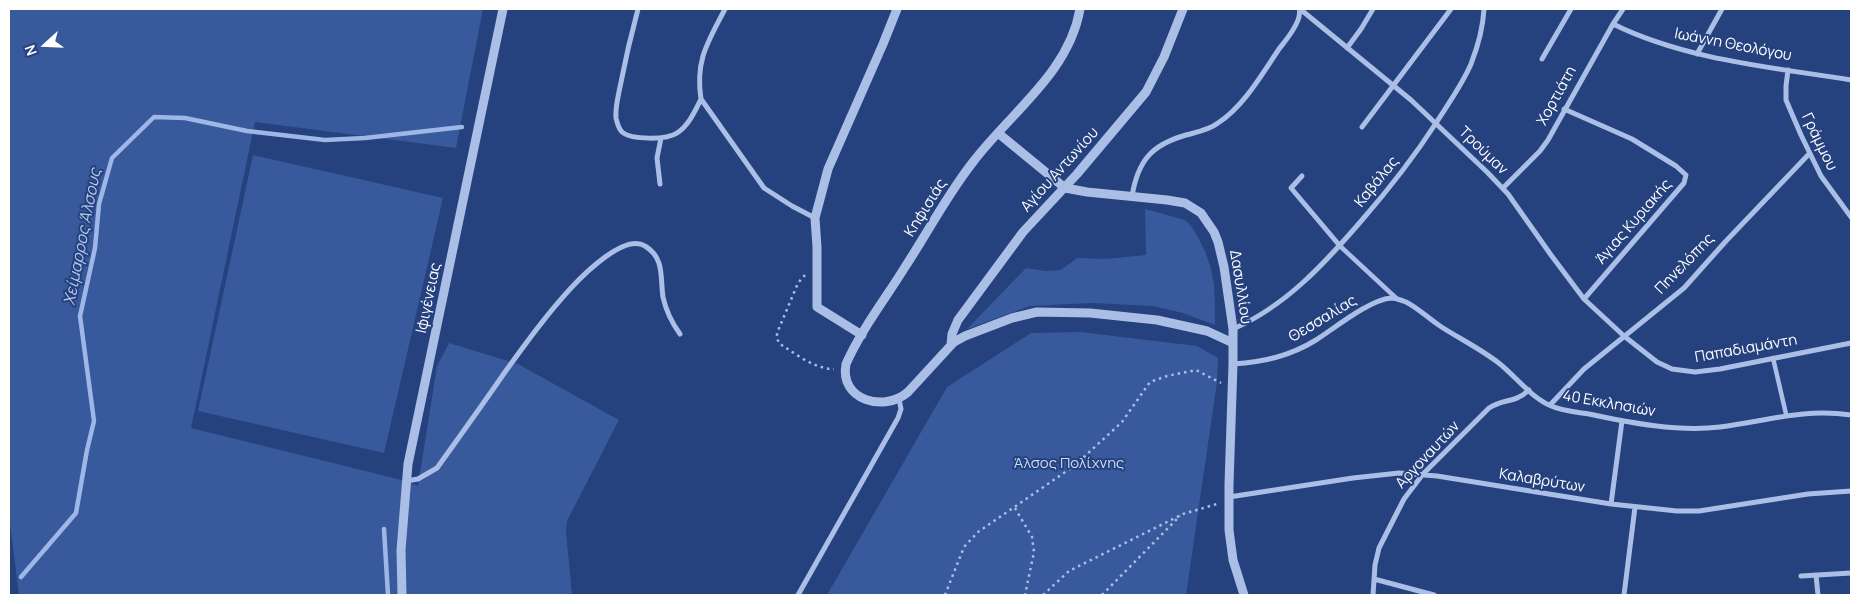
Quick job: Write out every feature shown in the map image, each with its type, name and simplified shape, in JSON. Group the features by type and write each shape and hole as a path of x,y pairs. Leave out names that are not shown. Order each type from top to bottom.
{"street":[{"name":"Ιφιγένειας","path":"402,595 401,550 408,464 503,9"},
{"path":"638,9 616,110 617,123 622,132 662,138 670,137 682,130 688,123 701,99"},
{"path":"724,9 699,67 698,82 701,99 764,188 815,218"},
{"path":"862,336 817,307 815,218 828,170 897,9"},
{"name":"Κηφισιάς","path":"845,369 849,357 948,198 973,162 1038,89 1060,60 1071,38 1080,9"},
{"name":"Αγίου Αντωνίου","path":"951,345 952,334 958,320 1023,232 1065,188 1149,87 1184,9"},
{"path":"1132,196 1137,174 1146,157 1152,151 1180,137 1212,127 1232,111 1263,73 1292,31 1298,20 1300,9"},
{"name":"Τρούμαν","path":"1300,9 1394,86 1503,188 1584,299 1624,336"},
{"path":"1347,48 1373,9"},
{"path":"1362,127 1451,9"},
{"name":"Καβάλας","path":"1233,329 1253,319 1287,296 1307,279 1340,246 1391,186 1421,147 1471,65 1480,39 1484,9"},
{"path":"1542,59 1571,9"},
{"name":"Χορτιάτη","path":"1503,188 1545,145 1623,9"},
{"path":"1697,54 1722,9"},
{"name":"Ιωάννη Θεολόγου","path":"1613,24 1642,37 1697,54 1851,80"},
{"name":"Γράμμου","path":"1788,70 1786,100 1809,154 1821,176 1851,217"},
{"name":"Άγιας Κυριακής","path":"1564,109 1632,139 1676,166 1686,176 1684,183 1584,299"},
{"name":"Δασυλλίου","path":"998,133 1065,188 1077,191 1168,200 1185,204 1194,207 1205,218 1216,237 1227,284 1233,329 1229,497 1231,551 1244,595"},
{"path":"660,184 657,158 662,138"},
{"name":"Πηνελόπης","path":"1550,405 1579,374 1684,288 1809,154"},
{"path":"1302,176 1291,188 1340,246 1396,298"},
{"path":"406,481 418,479 437,468 525,345 571,287 603,258 623,245 633,242 645,245 657,258 662,275 663,296 667,310 672,324 680,334"},
{"name":"Θεσσαλίας","path":"1233,364 1267,360 1286,355 1315,341 1364,309 1388,299 1396,298"},
{"name":"40 Εκκλησιών","path":"1396,298 1484,352 1538,399 1550,405 1622,421 1673,427 1710,428 1786,414 1820,413 1851,416"},
{"path":"845,369 850,386 866,401 880,403 899,399 908,392 951,345 965,336 1019,316 1037,312 1111,314 1180,324 1212,333 1233,343"},
{"name":"Παπαδιαμάντη","path":"1624,336 1657,362 1677,371 1695,372 1720,369 1851,343"},
{"path":"1773,358 1786,414"},
{"name":"Αργοναυτών","path":"1373,595 1377,556 1383,538 1404,499 1423,474 1489,408 1498,403 1517,399 1529,390"},
{"path":"798,595 898,418 901,409 899,399"},
{"path":"1611,504 1622,421"},
{"name":"Καλαβρύτων","path":"1229,497 1366,476 1399,474 1423,474 1611,504 1691,512 1808,494 1851,491"},
{"path":"1624,595 1635,507"},
{"path":"1801,576 1851,573"},
{"path":"1816,575 1818,595"},
{"path":"1374,579 1434,595"}],"path":[{"path":"817,268 805,274 798,283 777,333 777,339 780,344 819,367 845,369"},
{"path":"945,595 964,547 978,532 1074,466 1122,422 1150,382 1167,376 1196,370 1217,382 1233,386"},
{"path":"1043,595 1069,571 1183,514 1215,505 1229,497"},
{"path":"1014,507 1032,537 1034,552 1025,595"},
{"path":"1102,595 1183,514"}],"green space":[{"path":"9,9 483,9 456,148 255,122 191,428 406,481 418,486 437,366 449,343 518,364 619,420 567,521 566,531 572,595 19,595 9,515"},
{"path":"253,155 443,198 384,453 198,411"},
{"path":"1145,209 1185,220 1196,234 1206,254 1212,273 1215,292 1215,325 1183,313 1153,306 1091,303 1030,306 967,329 1026,268 1045,271 1061,270 1077,258 1106,259 1146,255"},
{"name":"Άλσος Πολίχνης","path":"1080,332 1197,346 1218,358 1217,382 1186,595 827,595 947,387 1031,333"}],"waterway":[{"name":"Χείμαρρος Άλσους","path":"21,577 76,513 94,421 80,316 95,248 99,204 112,158 154,117 185,118 247,131 325,140 365,138 462,127"},
{"path":"384,529 388,595"}]}
